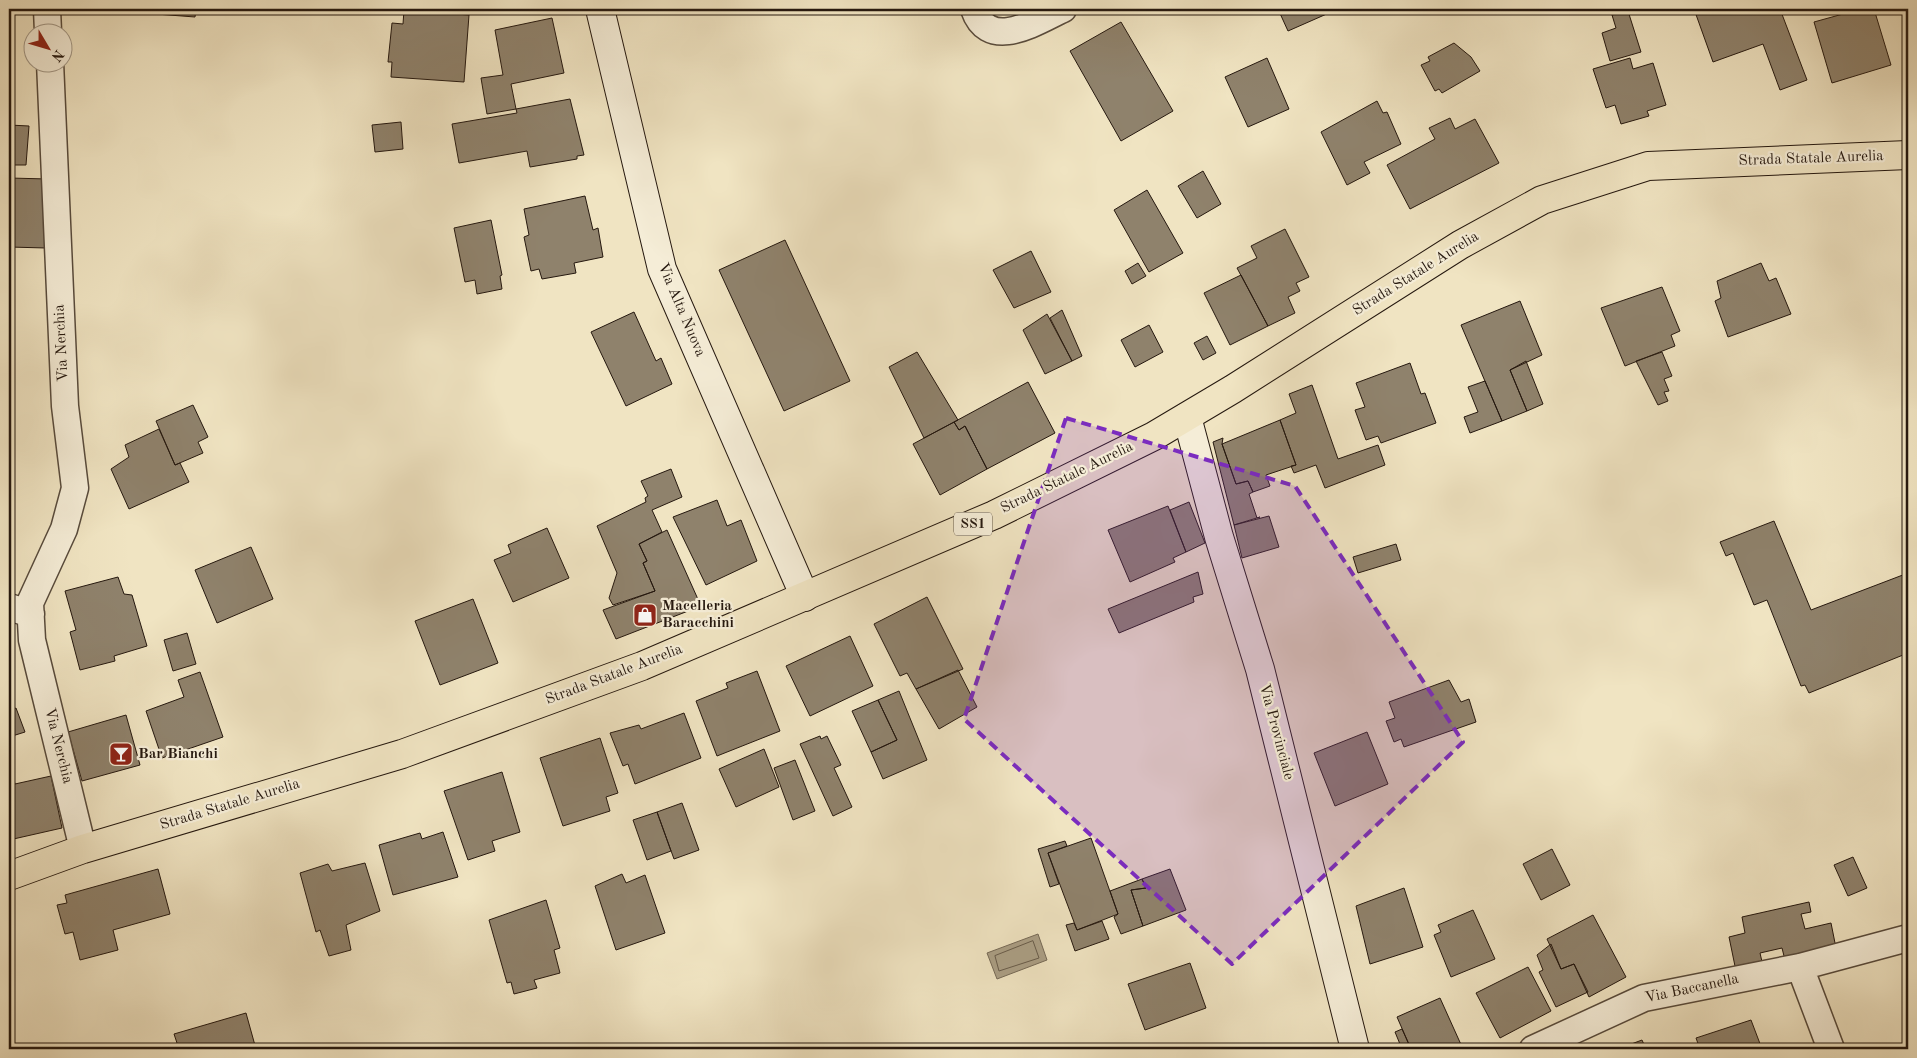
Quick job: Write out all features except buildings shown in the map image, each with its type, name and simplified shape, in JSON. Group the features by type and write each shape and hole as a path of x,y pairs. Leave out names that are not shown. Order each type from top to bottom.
{"main road":[{"name":"Strada Statale Aurelia","path":"9,876 83,848 402,754 642,666 805,598 994,515 1154,436 1460,245 1542,200 1648,166 1908,155"}],"street":[{"path":"47,9 48,22"},
{"name":"Via Alta Nuova","path":"600,9 662,270 805,598"},
{"path":"974,9 984,23 994,30 1006,32 1019,31 1063,9"},
{"name":"Via Nerchia","path":"50,72 65,406 75,488 64,529 30,603 20,610 32,640 83,848"},
{"name":"Via Provinciale","path":"1187,417 1219,537 1262,678 1355,1049"},
{"name":"Via Baccanella","path":"1534,1049 1644,998 1800,967 1908,938"},
{"path":"1800,967 1831,1049"}],"highlighted area":[{"path":"1066,418 1295,486 1463,742 1232,964 964,719"}],"water":[{"path":"1038,934 1047,960 997,979 987,953"}],"place":[{"name":"Macelleria Baracchini","path":"645,615"},
{"name":"Bar Bianchi","path":"121,754"}]}
